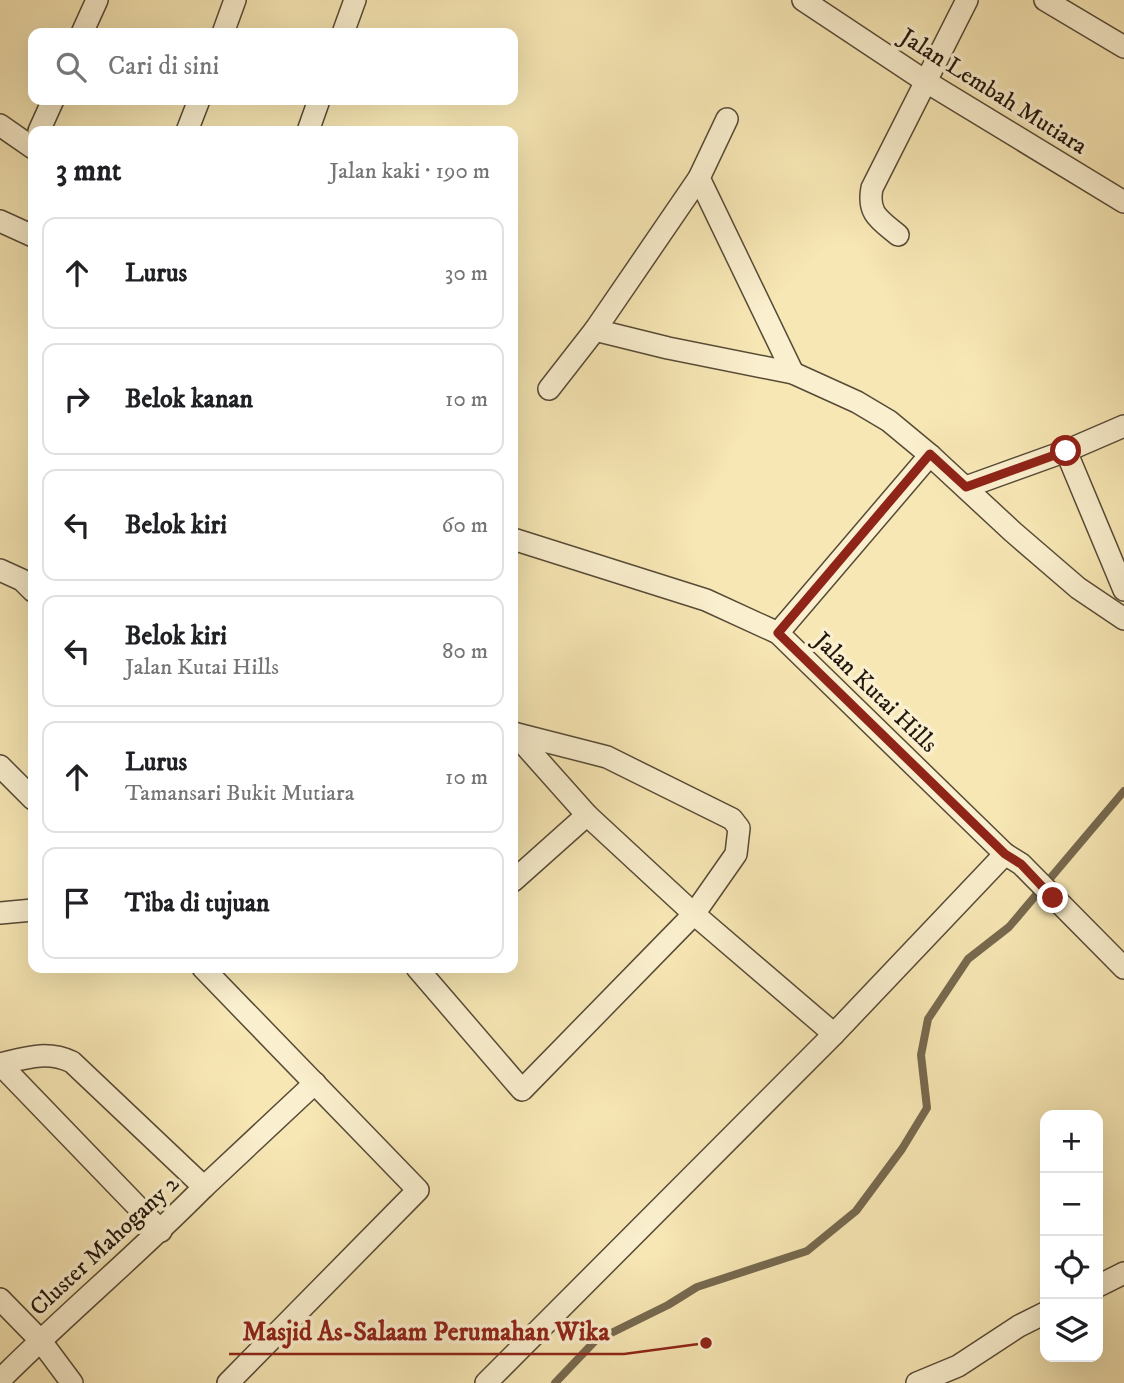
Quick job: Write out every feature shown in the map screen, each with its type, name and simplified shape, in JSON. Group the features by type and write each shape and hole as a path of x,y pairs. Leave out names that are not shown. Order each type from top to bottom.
{"street":[{"path":"84,28 97,0"},
{"path":"225,28 235,0"},
{"path":"345,28 355,0"},
{"name":"Jalan Lembah Mutiara","path":"803,0 925,81 1124,202"},
{"path":"898,235 871,210 872,188 967,0"},
{"path":"1045,0 1124,47"},
{"path":"41,126 51,105"},
{"path":"189,126 197,105"},
{"path":"310,126 317,105"},
{"path":"549,389 595,330 699,178 727,119"},
{"path":"0,125 28,144"},
{"path":"699,178 793,373"},
{"path":"0,221 28,234"},
{"path":"595,330 793,373 857,402 889,421 930,454 1013,532 1078,588 1124,619"},
{"path":"966,487 1066,451 1124,426"},
{"path":"1066,451 1124,590"},
{"path":"778,633 930,454"},
{"name":"Jalan Kutai Hills","path":"518,541 706,600 778,633 1124,968"},
{"path":"0,570 22,580 28,586"},
{"path":"421,973 522,1090 694,914 736,854 739,828 732,819 607,757 518,734"},
{"path":"518,739 587,815 694,914 834,1034"},
{"path":"0,766 28,794"},
{"path":"518,877 587,815"},
{"path":"486,1383 834,1034 1013,859"},
{"path":"0,913 28,910"},
{"path":"208,973 418,1190 228,1383"},
{"name":"Cluster Mahogany 2","path":"0,1064 37,1055 52,1055 72,1062 204,1187"},
{"path":"0,1064 161,1231"},
{"name":"Cluster Mahogany 2","path":"0,1380 315,1083"},
{"path":"1103,1284 1124,1273"},
{"name":"Cluster Mahogany 2","path":"0,1299 40,1340 72,1383"},
{"path":"917,1383 958,1366 1040,1316"}],"waterway":[{"path":"555,1383 595,1341 668,1305 697,1287 807,1251 856,1211 902,1149 927,1108 921,1055 928,1019 968,959 1009,927 1124,791"}],"place":[{"name":"Masjid As-Salaam Perumahan Wika","path":"706,1343"}],"route":[{"path":"1053,898 1021,864 1005,854 778,633 930,454 966,487 1066,451"}]}
